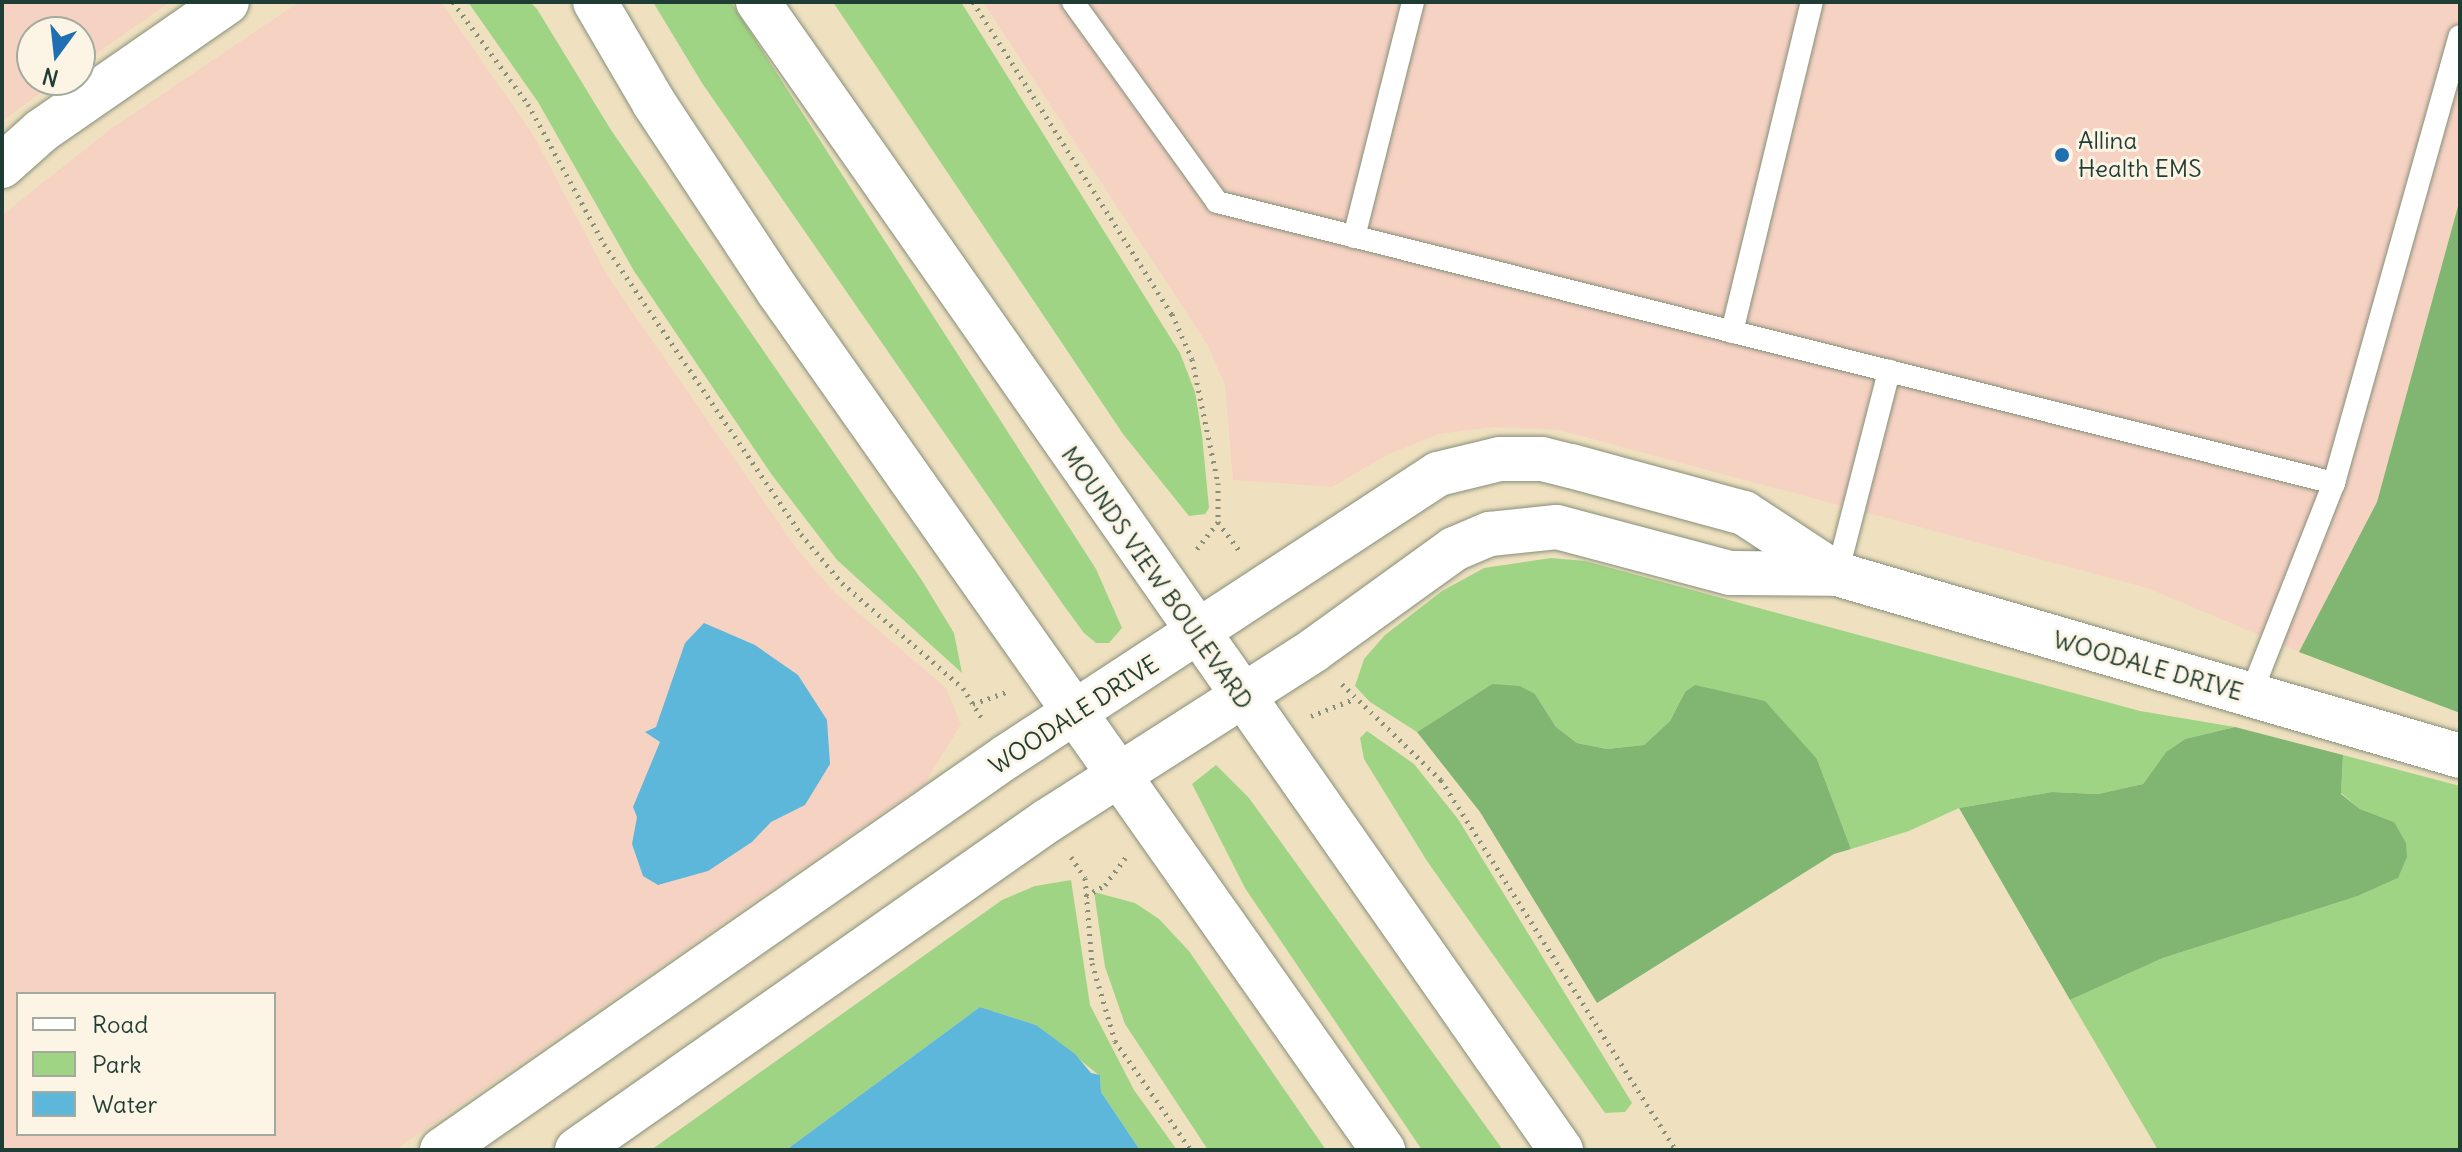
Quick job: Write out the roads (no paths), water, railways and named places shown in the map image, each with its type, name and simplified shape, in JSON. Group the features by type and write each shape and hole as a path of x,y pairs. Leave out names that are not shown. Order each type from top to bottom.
{"street":[{"path":"2,166 41,131 227,2"},
{"path":"570,2 654,103"},
{"path":"595,2 654,103 778,291 1383,1150"},
{"name":"MOUNDS VIEW BOULEVARD","path":"758,2 1165,590 1561,1150"},
{"name":"WOODALE DRIVE","path":"442,1150 1076,713 1438,474 1500,459 1542,459 1744,513 1837,574"},
{"name":"WOODALE DRIVE","path":"577,1150 1454,549 1490,534 1557,527 1730,573 1837,574 2460,756"}],"lane":[{"path":"1073,2 1217,202 2334,483"},
{"path":"1354,237 1413,2"},
{"path":"1732,332 1812,2"},
{"path":"2250,696 2334,483 2460,36"},
{"path":"1837,574 1889,371"}],"water":[{"path":"704,623 755,645 798,675 827,720 830,764 805,805 771,822 752,842 708,871 658,885 643,876 632,844 637,817 633,807 660,742 645,732 656,727 685,643"},
{"path":"980,1007 1036,1025 1075,1054 1091,1073 1100,1075 1101,1092 1140,1150 786,1150"}],"place":[{"name":"Allina Health EMS","path":"2062,155"}]}
